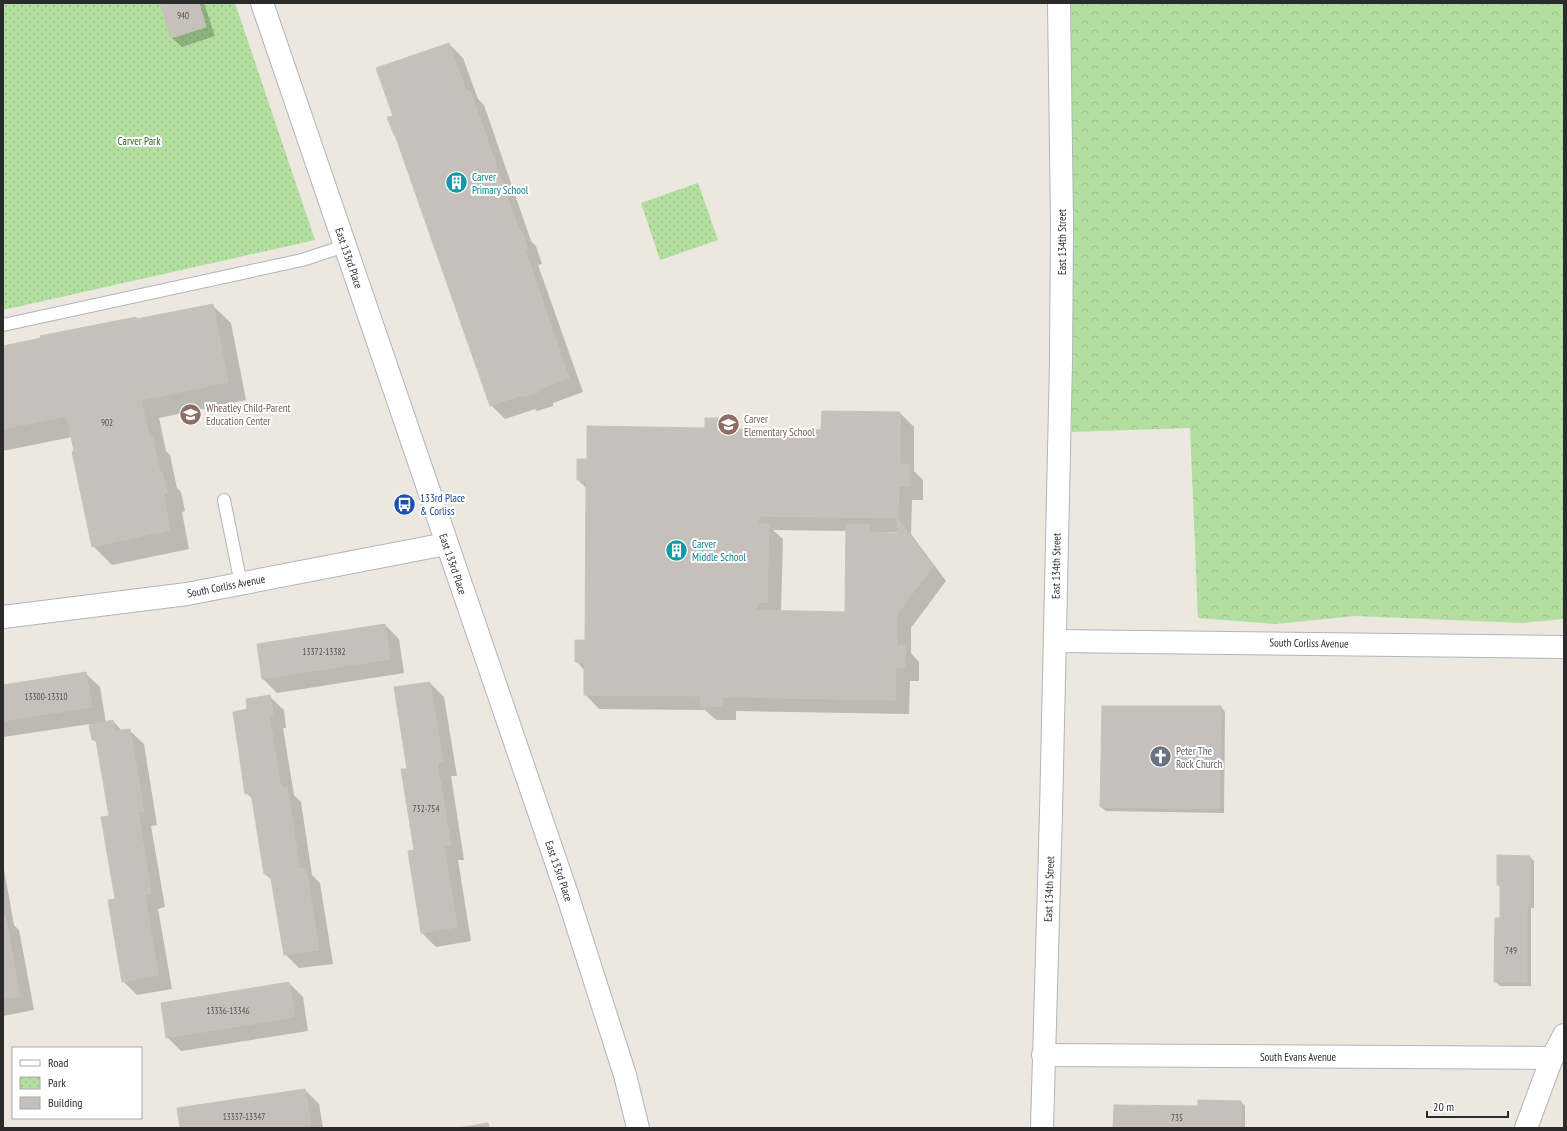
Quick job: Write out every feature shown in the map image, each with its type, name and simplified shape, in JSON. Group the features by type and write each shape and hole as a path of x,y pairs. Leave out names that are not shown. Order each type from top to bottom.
{"street":[{"name":"East 133rd Place","path":"262,3 568,897 625,1075 638,1128"},
{"name":"East 134th Street","path":"1042,1128 1055,641 1062,224 1060,3"},
{"name":"South Corliss Avenue","path":"3,617 187,594 446,544"},
{"name":"South Corliss Avenue","path":"1055,641 1564,647"},
{"path":"1526,1128 1552,1058 1564,1035"},
{"name":"South Evans Avenue","path":"1043,1055 1552,1058"}],"lane":[{"path":"3,325 302,260 344,246"},
{"path":"224,500 241,584"}],"green space":[{"name":"Carver Park","path":"3,3 235,3 315,240 3,310"},
{"path":"1071,3 1564,3 1564,619 1522,623 1355,616 1275,624 1198,618 1190,428 1072,432"},
{"path":"698,183 718,240 660,260 641,203"}],"building":[{"path":"160,3 199,3 206,27 171,38"},
{"name":"Carver Primary School","path":"449,43 466,91 470,90 519,231 522,231 528,250 525,250 569,378 539,389 539,392 522,397 521,395 490,406 395,135 387,117 393,116 376,68"},
{"path":"213,304 228,382 141,400 149,436 152,435 160,472 162,472 167,493 163,493 170,530 92,547 72,452 74,451 67,416 3,429 3,346 41,338 40,336 136,317 137,319"},
{"name":"Carver Middle School","path":"822,411 900,412 900,464 909,464 909,486 899,486 898,519 933,566 897,614 897,646 905,646 905,667 896,667 895,700 723,697 722,706 701,707 701,696 584,695 584,662 575,662 575,640 585,640 586,481 577,480 577,459 587,459 587,426 705,428 705,418 727,418 726,429 821,430","holes":["759,516 897,518 898,533 869,532 870,525 846,524 845,612 756,610 757,603 767,602 769,524 758,524"]},
{"path":"385,624 390,659 262,679 257,644"},
{"path":"86,672 92,707 3,721 3,685"},
{"path":"430,682 443,762 437,762 451,846 444,846 457,927 421,933 408,851 414,850 401,769 407,769 394,687"},
{"path":"270,695 273,714 269,714 281,788 287,787 300,869 306,868 319,950 284,955 270,873 264,874 251,793 245,794 233,712 247,709 246,699"},
{"name":"Peter The Rock Church","path":"1102,706 1221,706 1219,809 1100,807"},
{"path":"113,720 115,731 130,729 144,811 138,812 151,893 145,895 158,975 122,982 108,900 115,899 101,817 109,816 96,740 92,740 89,725"},
{"path":"1497,855 1530,856 1530,904 1527,904 1527,982 1494,982 1495,918 1500,918 1500,885 1497,885"},
{"path":"3,915 5,915 20,996 3,999"},
{"path":"289,982 295,1017 166,1038 161,1003"},
{"path":"305,1089 311,1125 289,1128 180,1128 177,1108"},
{"path":"1198,1100 1241,1101 1241,1128 1113,1128 1114,1105 1198,1106"},
{"path":"488,1123 489,1128 458,1128"}],"place":[{"name":"Carver Primary School","path":"457,183"},
{"name":"Wheatley Child-Parent Education Center","path":"190,414"},
{"name":"Carver Elementary School","path":"729,425"},
{"name":"133rd Place & Corliss","path":"405,504"},
{"name":"Carver Middle School","path":"677,550"},
{"name":"Peter The Rock Church","path":"1161,757"}]}
